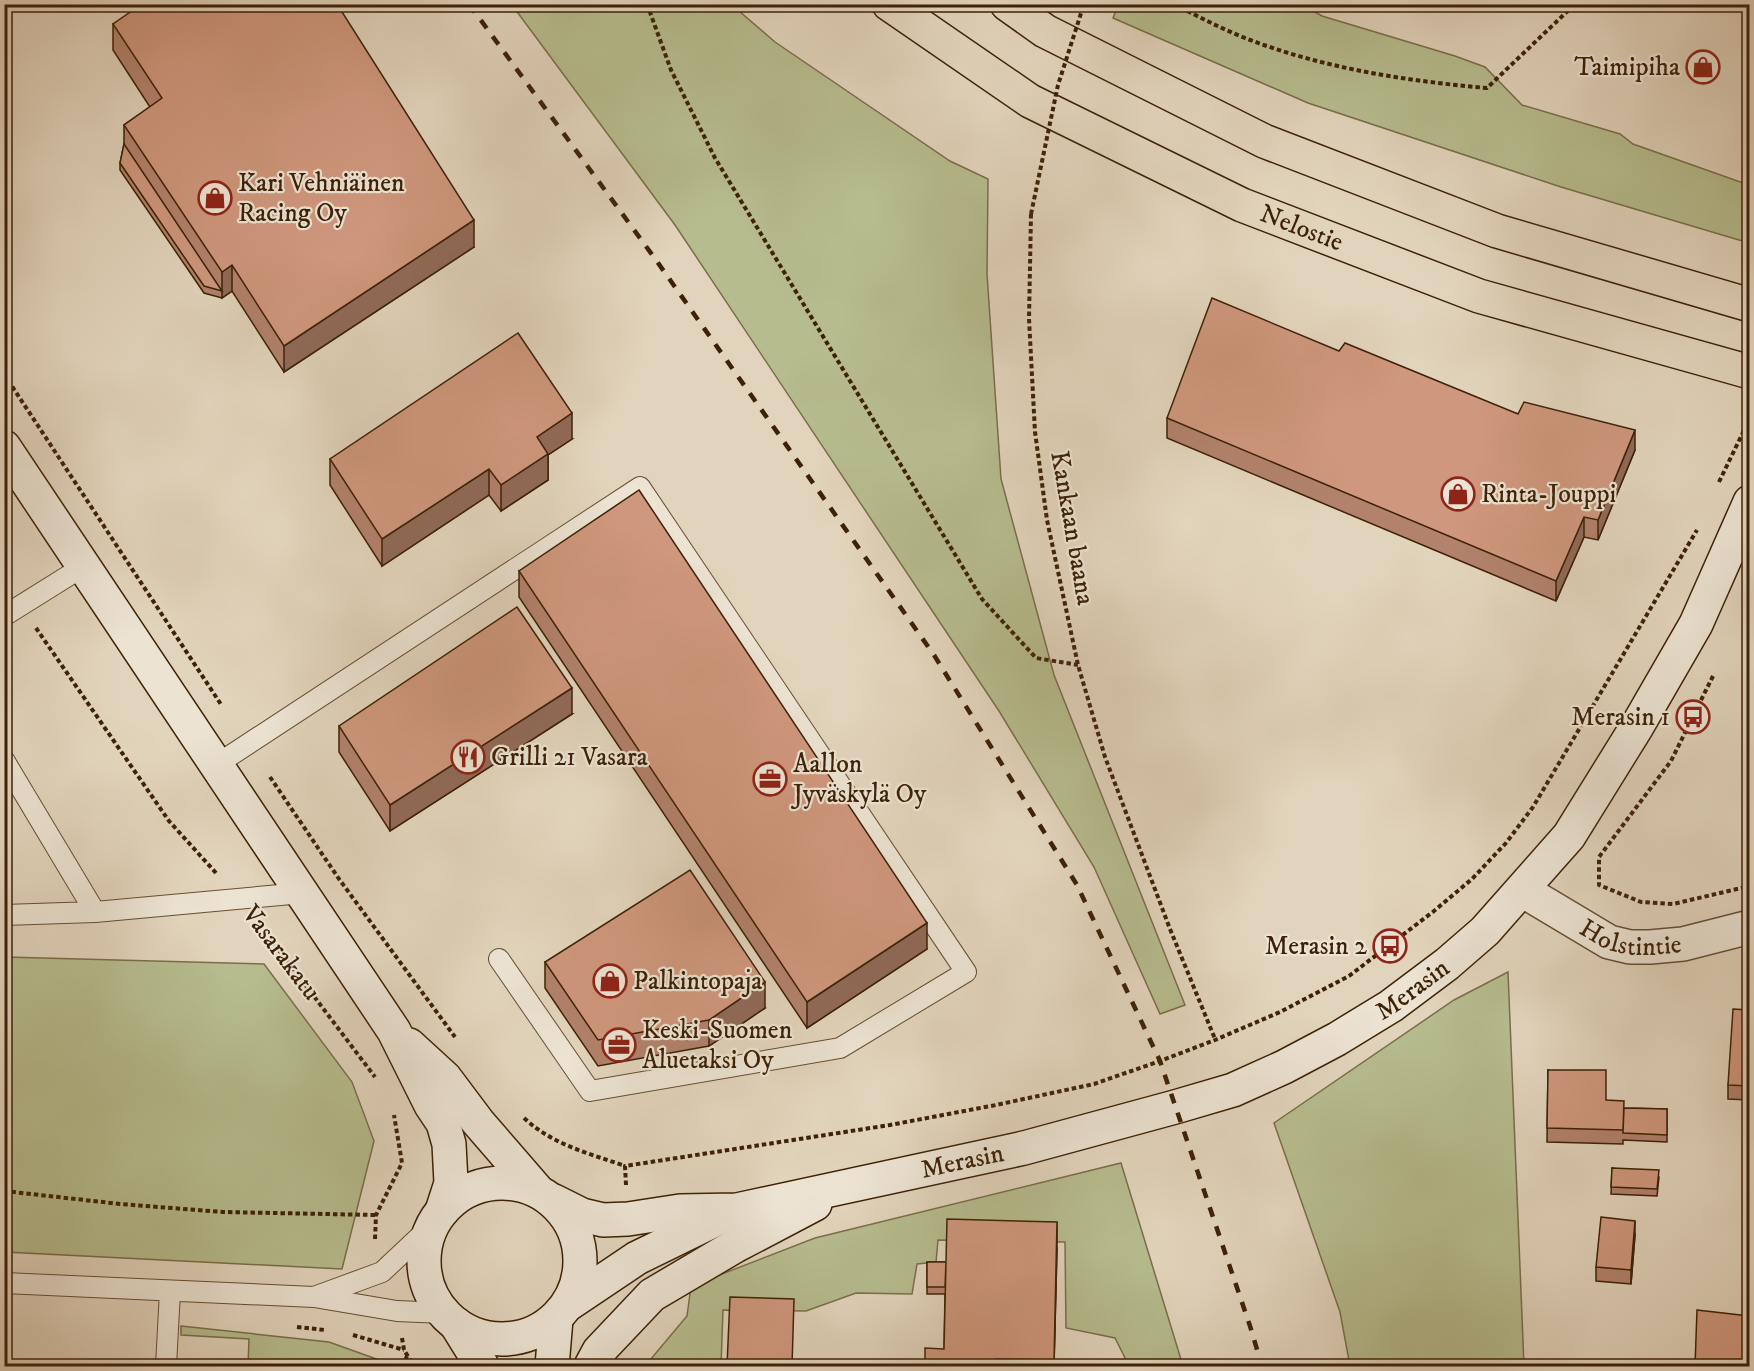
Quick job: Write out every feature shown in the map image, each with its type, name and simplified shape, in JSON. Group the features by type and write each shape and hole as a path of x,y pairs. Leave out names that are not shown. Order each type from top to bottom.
{"highway":[{"name":"Nelostie","path":"890,4 1030,101 1242,205 1479,296 1749,372"},
{"path":"1007,4 1045,31 1264,141 1497,231 1749,305"}],"street":[{"name":"Vasarakatu","path":"4,447 394,1031 431,1105 443,1123 450,1144 451,1183 437,1218"},
{"name":"Merasin","path":"545,1195 582,1215 603,1220 628,1219 680,1211 737,1209 1034,1146 1233,1089 1284,1067 1337,1039 1391,1006 1447,964 1485,931 1569,836 1636,728 1696,624 1749,502"},
{"name":"Holstintie","path":"1522,890 1609,942 1630,947 1683,944 1749,927"},
{"name":"Vasarakatu","path":"394,1031 445,1078 478,1122 545,1195"},
{"path":"450,1319 472,1334 507,1339 525,1336 541,1329 561,1312 576,1288 581,1270 576,1232 567,1215 545,1195 520,1184 502,1182 485,1184 461,1194 437,1218 426,1243 424,1261 426,1280 433,1298 482,1366"},
{"name":"Merasin","path":"591,1366 599,1351 652,1295 735,1246 851,1185"},
{"name":"Merasin","path":"561,1312 637,1258 737,1209"},
{"path":"552,1366 561,1312"}],"lane":[{"path":"216,765 640,487 966,972 840,1048 590,1091 499,959"},
{"path":"13,611 84,566"},
{"path":"4,760 95,912"},
{"path":"4,915 95,912 302,893"},
{"path":"314,1297 382,1272 437,1218"},
{"path":"4,1283 314,1297 450,1319"},
{"path":"166,1366 170,1291"}],"path":[{"path":"647,4 671,70 716,158 982,599 1036,658 1078,665"},
{"name":"Kankaan baana","path":"1084,4 1058,85 1031,214 1029,320 1035,432 1047,520 1078,665 1105,757 1215,1040"},
{"path":"1174,4 1245,38 1326,63 1375,73 1487,88 1575,4"},
{"path":"1717,487 1749,418"},
{"path":"628,1219 625,1166 890,1125 1094,1084 1215,1040 1280,1012 1349,976 1472,879 1506,843 1533,807 1700,524"},
{"name":"Vasarakatu","path":"13,611 169,821 240,899 373,1073 377,1082"},
{"path":"1713,676 1671,761 1639,807 1599,857 1599,885 1641,902 1672,904 1749,886"},
{"path":"382,1272 375,1250 376,1215 402,1163 396,1118 391,1109"},
{"path":"4,1191 120,1204 223,1212 376,1215"},
{"path":"397,1311 404,1350 414,1366"},
{"path":"403,1366 407,1356"}],"green space":[{"path":"512,5 732,5 775,42 950,161 988,179 987,274 1001,479 1054,675 1185,1005 1160,1014 1094,867 999,711 675,225"},
{"path":"1118,5 1303,5 1322,16 1485,67 1522,105 1620,134 1633,144 1749,185 1749,243 1561,187 1308,103 1113,18"},
{"path":"5,957 264,964 352,1082 374,1141 342,1269 5,1252"},
{"path":"1508,972 1524,1366 1350,1366 1340,1312 1274,1123 1454,1000"},
{"path":"1121,1163 1183,1366 1129,1366 1115,1338 1066,1328 1065,1242 938,1240 936,1262 917,1264 912,1294 856,1293 806,1311 723,1310 721,1366 645,1366 687,1316 691,1286 815,1238"},
{"path":"181,1326 329,1342 396,1366 248,1366 249,1339 181,1335"}],"building":[{"path":"142,4 337,4 474,220 284,346 232,265 222,272 124,125 162,98 113,24"},
{"path":"124,144 222,291 204,286 120,163"},
{"name":"Rinta-Jouppi","path":"1212,298 1339,351 1345,343 1518,414 1524,402 1635,430 1598,520 1584,517 1556,581 1167,418"},
{"path":"518,333 572,413 537,437 548,454 501,485 489,469 382,539 330,459"},
{"path":"639,490 927,923 807,1002 519,571"},
{"path":"517,607 572,688 390,805 339,726"},
{"path":"690,870 765,982 709,1020 598,1040 545,962"},
{"path":"1733,1009 1749,1010 1749,1086 1728,1085"},
{"path":"1548,1070 1606,1070 1606,1100 1624,1101 1623,1130 1547,1128"},
{"path":"1624,1108 1667,1109 1667,1135 1623,1133"},
{"path":"1612,1168 1659,1170 1657,1189 1611,1187"},
{"path":"1601,1217 1635,1221 1631,1270 1596,1267"},
{"path":"947,1219 1057,1222 1054,1360 996,1359 996,1366 925,1366 925,1348 944,1349"},
{"path":"927,1262 946,1262 945,1287 927,1287"},
{"path":"730,1297 794,1299 792,1366 727,1366"},
{"path":"1697,1310 1749,1316 1749,1366 1695,1366"}],"railway":[{"path":"469,4 656,260 934,655 1077,885 1160,1061 1262,1366"}],"place":[{"name":"Taimipiha","path":"1703,67"},
{"name":"Kari Vehniäinen Racing Oy","path":"215,198"},
{"name":"Rinta-Jouppi","path":"1458,494"},
{"name":"Merasin 1","path":"1693,717"},
{"name":"Grilli 21 Vasara","path":"468,757"},
{"name":"Aallon Jyväskylä Oy","path":"770,779"},
{"name":"Merasin 2","path":"1390,946"},
{"name":"Palkintopaja","path":"610,981"},
{"name":"Keski-Suomen Aluetaksi Oy","path":"619,1045"}]}
